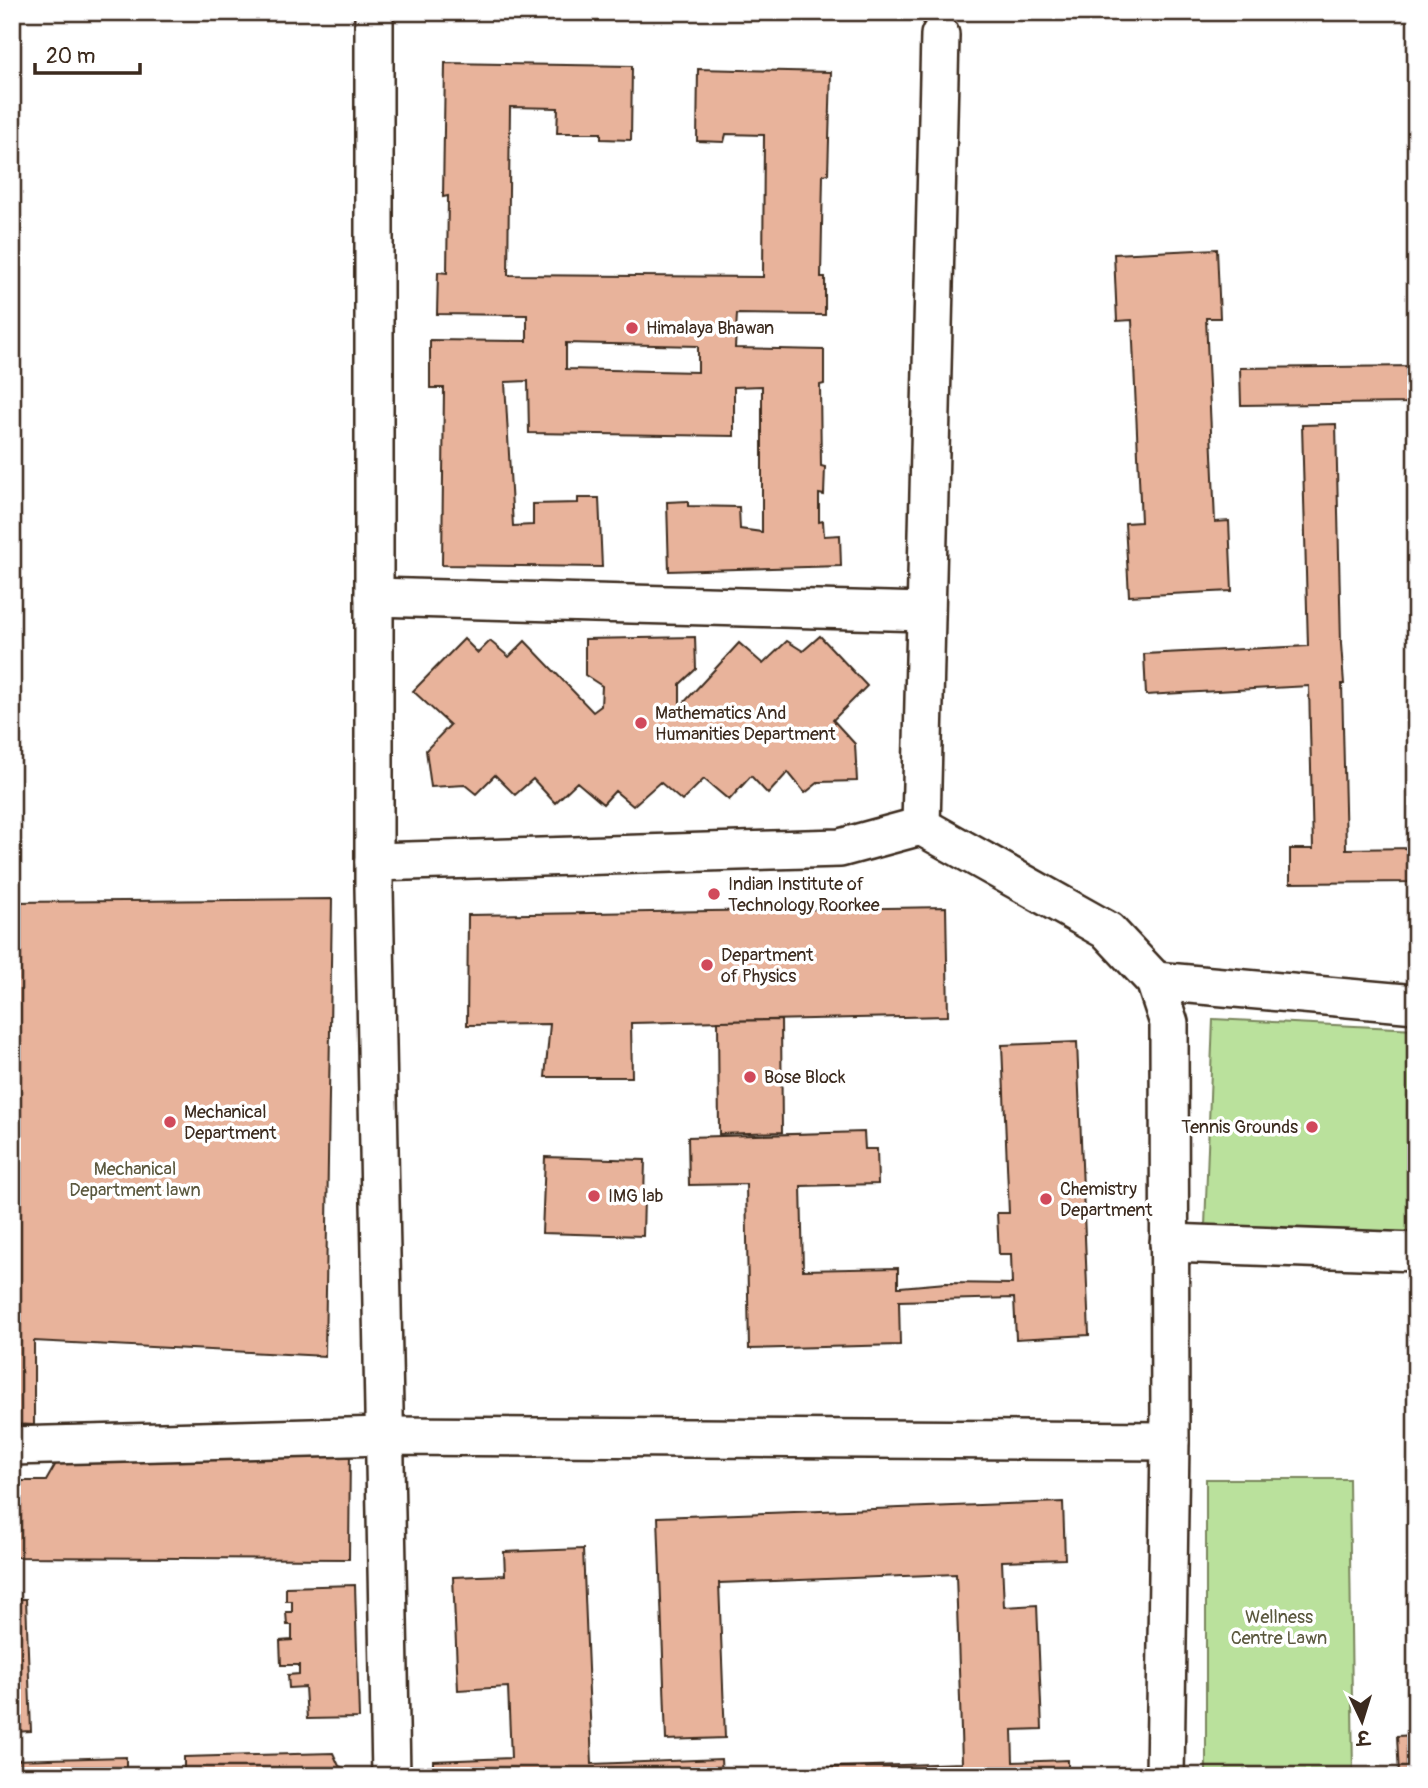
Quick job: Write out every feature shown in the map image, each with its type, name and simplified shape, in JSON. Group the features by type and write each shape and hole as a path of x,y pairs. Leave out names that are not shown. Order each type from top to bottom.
{"street":[{"path":"373,12 374,862 391,1776"},
{"path":"921,826 940,35"},
{"path":"373,597 925,612"},
{"path":"374,862 840,848 921,826 1108,931 1155,981 1168,1023 1170,1441 1165,1776"},
{"path":"1155,981 1416,1004"},
{"path":"1169,1243 1416,1252"},
{"path":"12,1446 384,1436 1170,1441"}],"green space":[{"name":"Tennis Grounds","path":"1213,1019 1416,1029 1416,1238 1205,1226"},
{"name":"Wellness Centre Lawn","path":"1206,1479 1349,1479 1353,1776 1206,1776"}],"building":[{"name":"Himalaya Bhawan","path":"445,63 632,66 631,140 601,139 601,133 557,133 558,108 510,107 508,275 763,277 764,135 726,134 724,142 697,141 698,69 831,72 828,174 823,175 821,277 825,277 825,315 737,314 735,348 824,350 824,384 820,385 821,466 825,467 824,495 819,494 819,522 823,521 824,536 840,535 841,566 669,571 667,502 688,501 688,506 739,507 740,529 762,532 762,386 734,387 734,436 529,433 528,381 505,382 513,526 533,525 533,504 578,503 578,498 599,498 602,567 442,565 444,388 430,388 430,340 527,341 527,315 437,314 438,272 447,273 448,196 443,197","holes":["566,343 698,346 698,372 566,369"]},
{"path":"1217,249 1220,318 1206,318 1215,522 1229,521 1232,591 1129,596 1125,523 1141,522 1132,320 1117,321 1114,254"},
{"path":"1416,366 1416,403 1241,405 1240,368"},
{"path":"1336,424 1346,849 1416,848 1416,882 1290,883 1290,849 1313,849 1309,686 1146,695 1144,654 1308,646 1302,425"},
{"name":"Mathematics And Humanities Department","path":"820,636 867,686 833,720 855,744 857,781 819,782 805,793 788,772 768,794 751,776 729,800 704,779 682,801 660,782 633,806 615,791 603,804 577,782 555,803 533,779 515,795 495,775 476,794 465,785 431,787 426,750 450,725 413,691 464,639 478,653 490,641 509,657 525,641 593,712 601,706 602,686 585,675 585,639 695,637 696,669 680,684 680,707 739,643 763,664 787,641 803,651"},
{"name":"Mechanical Department","path":"332,899 325,1356 34,1341 34,1425 12,1424 12,902"},
{"name":"Department of Physics","path":"946,907 948,1016 631,1023 632,1077 545,1077 550,1024 467,1025 468,915"},
{"name":"Bose Block","path":"781,1020 782,1132 719,1134 718,1021"},
{"name":"Chemistry Department","path":"1077,1042 1089,1335 1016,1339 1014,1298 899,1301 900,1345 749,1349 746,1184 689,1185 688,1137 864,1132 865,1149 877,1149 878,1184 801,1186 803,1270 898,1268 898,1287 946,1283 1012,1284 1011,1254 999,1254 997,1213 1009,1213 1002,1045"},
{"name":"IMG lab","path":"545,1157 645,1160 643,1236 542,1233"},
{"path":"66,1446 350,1448 349,1559 12,1557 12,1481 46,1481"},
{"path":"1063,1502 1065,1559 1002,1561 1004,1607 1037,1605 1042,1729 1012,1730 1013,1762 1068,1760 1068,1776 785,1776 784,1769 962,1763 956,1574 719,1583 725,1738 666,1740 658,1517"},
{"path":"583,1549 592,1764 721,1759 722,1776 433,1776 433,1761 511,1758 508,1687 458,1690 453,1577 505,1575 504,1552"},
{"path":"355,1585 359,1718 307,1719 305,1687 289,1688 288,1675 299,1674 299,1665 281,1665 280,1641 292,1640 292,1625 287,1625 286,1612 292,1612 292,1601 286,1601 286,1587"},
{"path":"12,1599 26,1599 31,1731 12,1732"},
{"path":"1416,1735 1416,1776 1399,1776 1397,1736"},
{"path":"333,1753 339,1766 346,1769 346,1776 184,1776 184,1757"},
{"path":"126,1757 126,1776 12,1776 12,1760"}],"place":[{"name":"Himalaya Bhawan","path":"632,328"},
{"name":"Mathematics And Humanities Department","path":"641,723"},
{"name":"Indian Institute of Technology Roorkee","path":"714,894"},
{"name":"Department of Physics","path":"707,965"},
{"name":"Bose Block","path":"750,1077"},
{"name":"Mechanical Department","path":"170,1122"},
{"name":"Tennis Grounds","path":"1312,1127"},
{"name":"IMG lab","path":"594,1196"},
{"name":"Chemistry Department","path":"1046,1199"}],"park label":[{"name":"Mechanical Department lawn","path":"135,1179"}]}
